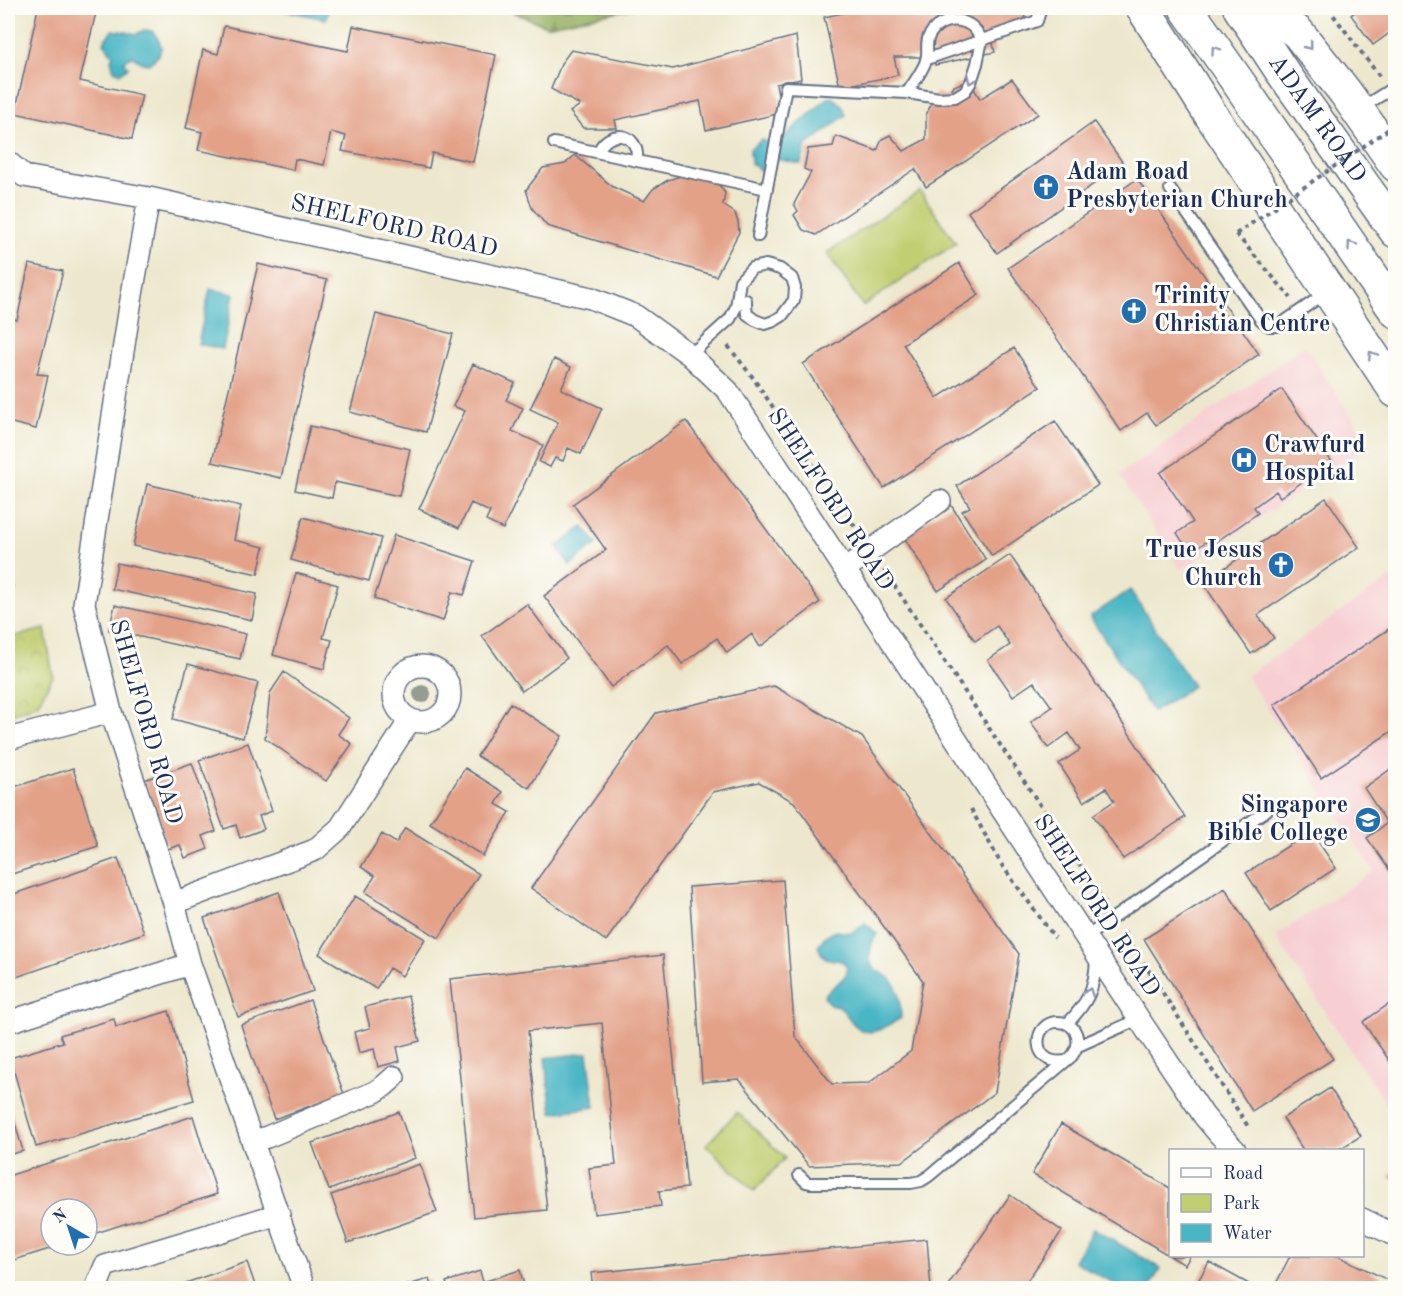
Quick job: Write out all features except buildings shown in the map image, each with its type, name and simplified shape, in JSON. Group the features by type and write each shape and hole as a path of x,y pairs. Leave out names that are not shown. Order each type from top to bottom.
{"highway":[{"path":"1143,8 1211,115 1395,391"},
{"name":"ADAM ROAD","path":"1186,8 1390,302"},
{"name":"ADAM ROAD","path":"1240,8 1395,231"},
{"path":"1266,8 1298,33 1345,92 1395,165"}],"street":[{"name":"SHELFORD ROAD","path":"8,162 24,176 149,198 591,298 636,316 690,355 728,391 1139,1019 1204,1116 1234,1149"},
{"name":"SHELFORD ROAD","path":"149,198 84,604 111,712 174,903 190,964 304,1288"},
{"path":"845,569 940,501"},
{"path":"8,740 111,712"},
{"path":"174,903 315,850 340,828 410,720"},
{"path":"8,1022 190,964"},
{"path":"253,1141 375,1092 394,1077"},
{"path":"96,1288 105,1266 279,1214"},
{"path":"1364,1220 1395,1236"}],"lane":[{"path":"927,59 1037,21 1041,8"},
{"path":"758,236 786,87 955,97 965,91 974,76 982,40 977,32 971,26 953,20 935,28 929,36 927,59 907,93"},
{"path":"1358,110 1392,88"},
{"path":"598,152 605,141 619,135 630,140 635,146 638,153 637,160"},
{"path":"554,142 767,189"},
{"path":"1170,189 1262,320 1269,326 1278,326 1329,290"},
{"path":"690,355 730,319 736,307 740,281 752,268 766,265 780,268 792,278 795,288 794,300 782,316 774,321 765,324 755,320 747,314 746,300"},
{"path":"1067,1024 1082,1008 1090,994 1096,967 1091,945 1115,918 1267,810"},
{"path":"1078,1046 1139,1019"},
{"path":"799,1175 810,1183 911,1183 921,1181 1071,1057 1078,1046 1076,1033 1067,1024 1050,1023 1038,1037 1038,1046 1048,1060 1066,1061"}],"path":[{"path":"1328,8 1392,88"},
{"path":"1283,288 1236,234 1395,123"},
{"path":"717,331 751,375 871,550 1115,918 1253,1136"}],"shaded area":[{"name":"Crawfurd Hospital","path":"1305,346 1370,445 1181,570 1119,475"},
{"name":"Singapore Bible College","path":"1395,575 1395,1118 1275,936 1374,871 1246,676"}],"green space":[{"path":"503,8 635,8 546,26"},
{"path":"920,191 956,243 863,306 827,253"},
{"path":"45,629 53,676 37,705 8,715 8,638"},
{"path":"737,1112 785,1158 754,1191 706,1145"}],"water":[{"path":"273,8 329,8 326,19"},
{"path":"113,30 137,34 144,30 152,31 161,45 158,56 149,64 142,63 133,56 124,61 128,67 121,73 114,70 111,60 113,55 104,43"},
{"path":"830,96 842,105 846,115 806,146 801,164 777,159 760,170 751,163 750,149 762,140 771,142 782,139"},
{"path":"210,289 234,294 223,349 198,344"},
{"path":"583,527 597,544 570,565 557,547"},
{"path":"1130,590 1193,686 1153,712 1090,617"},
{"path":"865,923 877,934 872,943 869,959 871,964 889,978 896,987 901,1018 879,1030 868,1032 857,1027 838,1005 832,1006 824,996 846,975 847,967 843,962 824,957 818,946 825,936 835,931 851,933"},
{"path":"588,1053 595,1107 552,1113 545,1058"},
{"path":"1093,1229 1161,1268 1149,1288 1121,1288 1074,1261"}],"place":[{"name":"Adam Road Presbyterian Church","path":"1046,187"},
{"name":"Trinity Christian Centre","path":"1134,311"},
{"name":"Crawfurd Hospital","path":"1244,460"},
{"name":"True Jesus Church","path":"1281,565"},
{"name":"Singapore Bible College","path":"1368,820"}]}
